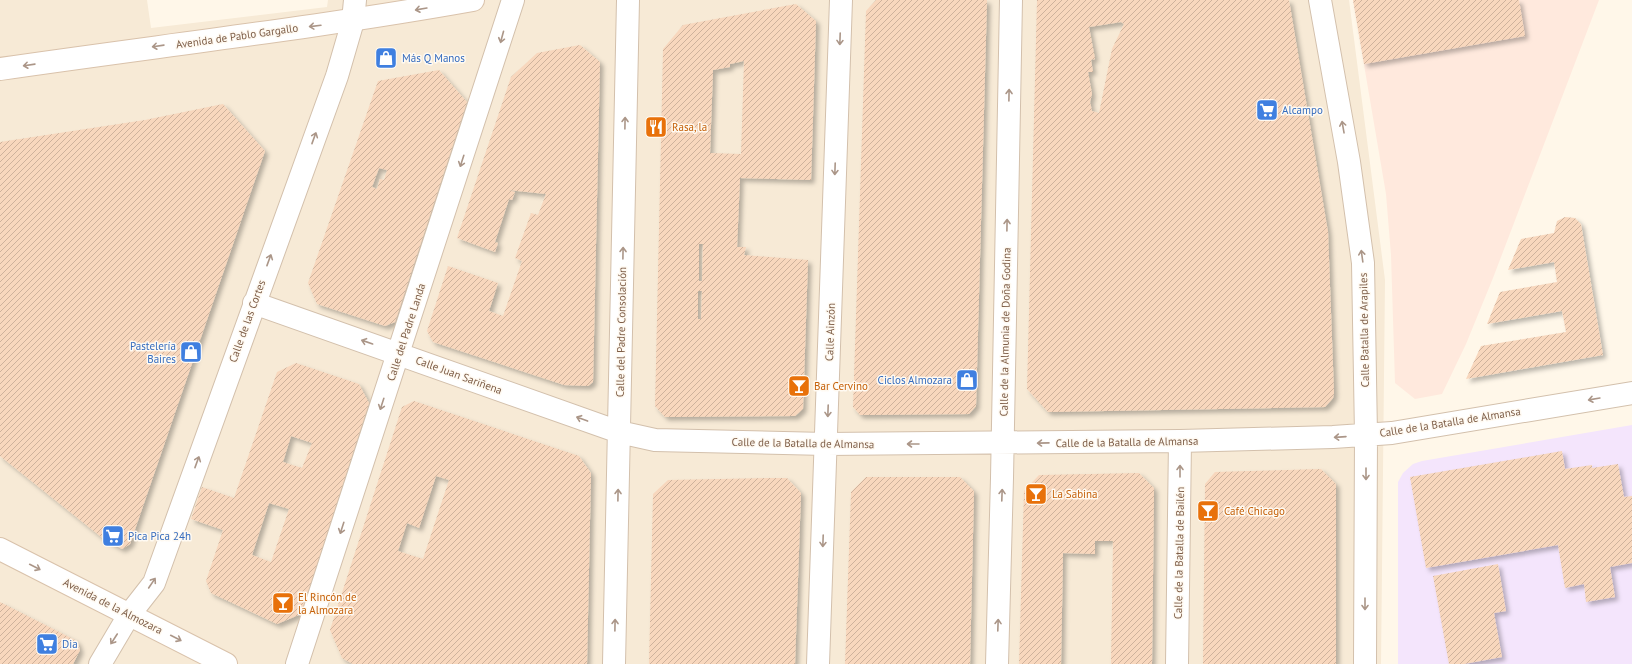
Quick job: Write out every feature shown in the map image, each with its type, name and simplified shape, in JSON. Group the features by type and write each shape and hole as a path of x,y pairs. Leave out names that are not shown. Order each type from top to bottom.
{"street":[{"name":"Avenida de Pablo Gargallo","path":"0,69 232,36 354,10 473,0"},
{"name":"Calle del Padre Landa","path":"297,664 513,0"},
{"name":"Calle del Padre Consolación","path":"614,664 628,0"},
{"name":"Calle Ainzón","path":"818,664 841,0"},
{"name":"Calle de la Almunia de Doña Godina","path":"997,664 1003,443 1011,0"},
{"name":"Calle Batalla de Arapiles","path":"1320,0 1349,162 1363,263 1366,435 1365,664"},
{"name":"Calle de las Cortes","path":"100,664 130,615 154,583 337,76 354,10"},
{"name":"Calle Juan Sariñena","path":"254,303 619,432"},
{"name":"Calle de la Batalla de Almansa","path":"619,432 656,440 826,444 1180,442 1366,435 1427,427 1632,393"},
{"name":"Calle de la Batalla de Bailén","path":"1177,664 1180,442"},
{"name":"Avenida de la Almozara","path":"0,549 226,664"}],"shaded area":[{"path":"0,0 147,0 151,28 327,7 328,0 1349,0 1385,280 1381,664 0,664"},
{"path":"1353,0 1599,0 1493,278 1466,344 1442,394 1415,399 1395,383 1391,255 1386,194"},
{"path":"1632,425 1632,664 1398,664 1398,482 1403,473 1413,464 1422,461"}],"building":[{"path":"876,0 987,0 976,406 969,414 860,415 853,407 866,11"},
{"path":"1037,0 1289,0 1328,232 1333,398 1325,407 1048,412 1027,389","holes":["1121,22 1124,24 1112,49 1099,113 1092,111 1090,102 1092,94 1088,72 1093,72 1091,60 1095,59 1089,27"]},
{"path":"1353,0 1519,0 1525,36 1364,64"},
{"path":"796,4 816,21 811,180 740,178 737,247 746,247 744,255 808,260 803,409 795,416 665,417 655,406 663,49 683,25","holes":["744,61 741,154 710,153 713,70 730,67 730,64","699,244 703,244 702,281 699,281","698,291 702,291 701,319 698,319"]},
{"path":"580,45 600,62 593,382 588,386 564,385 433,342 427,331 448,266 498,283 489,311 503,316 522,261 515,258 531,213 538,215 546,194 508,190 515,192 512,200 509,199 495,242 498,243 495,252 457,238 511,77 537,53"},
{"path":"439,70 467,102 395,322 385,326 317,304 308,283 378,81","holes":["379,168 387,170 384,180 380,179 377,189 372,187"]},
{"path":"223,104 265,151 130,544 122,549 105,540 0,456 0,142 145,120"},
{"path":"1565,217 1575,218 1581,224 1603,355 1466,379 1481,346 1566,332 1562,311 1487,324 1500,292 1557,282 1554,262 1508,270 1521,239 1554,233 1557,221"},
{"path":"296,363 359,384 369,403 301,614 277,624 211,593 206,581 223,530 191,519 202,487 234,498 277,372","holes":["291,436 312,443 302,468 283,462","269,503 289,509 271,562 252,555"]},
{"path":"414,401 579,456 591,473 587,664 353,664 342,658 330,630 402,407","holes":["436,476 449,480 423,559 398,551 407,523 419,528"]},
{"path":"1562,451 1565,469 1592,465 1592,468 1618,464 1624,497 1632,496 1632,563 1610,567 1615,597 1586,602 1584,584 1565,588 1558,545 1426,568 1410,477"},
{"path":"1321,469 1336,484 1336,664 1203,664 1205,484 1215,472"},
{"path":"1139,473 1154,488 1152,664 1111,664 1113,541 1095,541 1095,554 1063,553 1061,664 1019,664 1024,491 1039,475"},
{"path":"866,477 960,477 974,491 970,664 845,664 851,492"},
{"path":"787,478 801,493 795,664 649,664 653,494 668,480"},
{"path":"1498,564 1506,611 1494,613 1502,657 1464,664 1449,664 1433,576"},
{"path":"0,602 77,641 80,650 73,664 0,664"}],"place":[{"name":"Más Q Manos","path":"386,58"},
{"name":"Alcampo","path":"1267,110"},
{"name":"Rasa, la","path":"656,127"},
{"name":"Pastelería Baires","path":"191,352"},
{"name":"Ciclos Almozara","path":"967,380"},
{"name":"Bar Cervino","path":"799,386"},
{"name":"La Sabina","path":"1036,494"},
{"name":"Café Chicago","path":"1208,511"},
{"name":"Pica Pica 24h","path":"113,536"},
{"name":"El Rincón de la Almozara","path":"283,603"},
{"name":"Dia","path":"47,644"}]}
